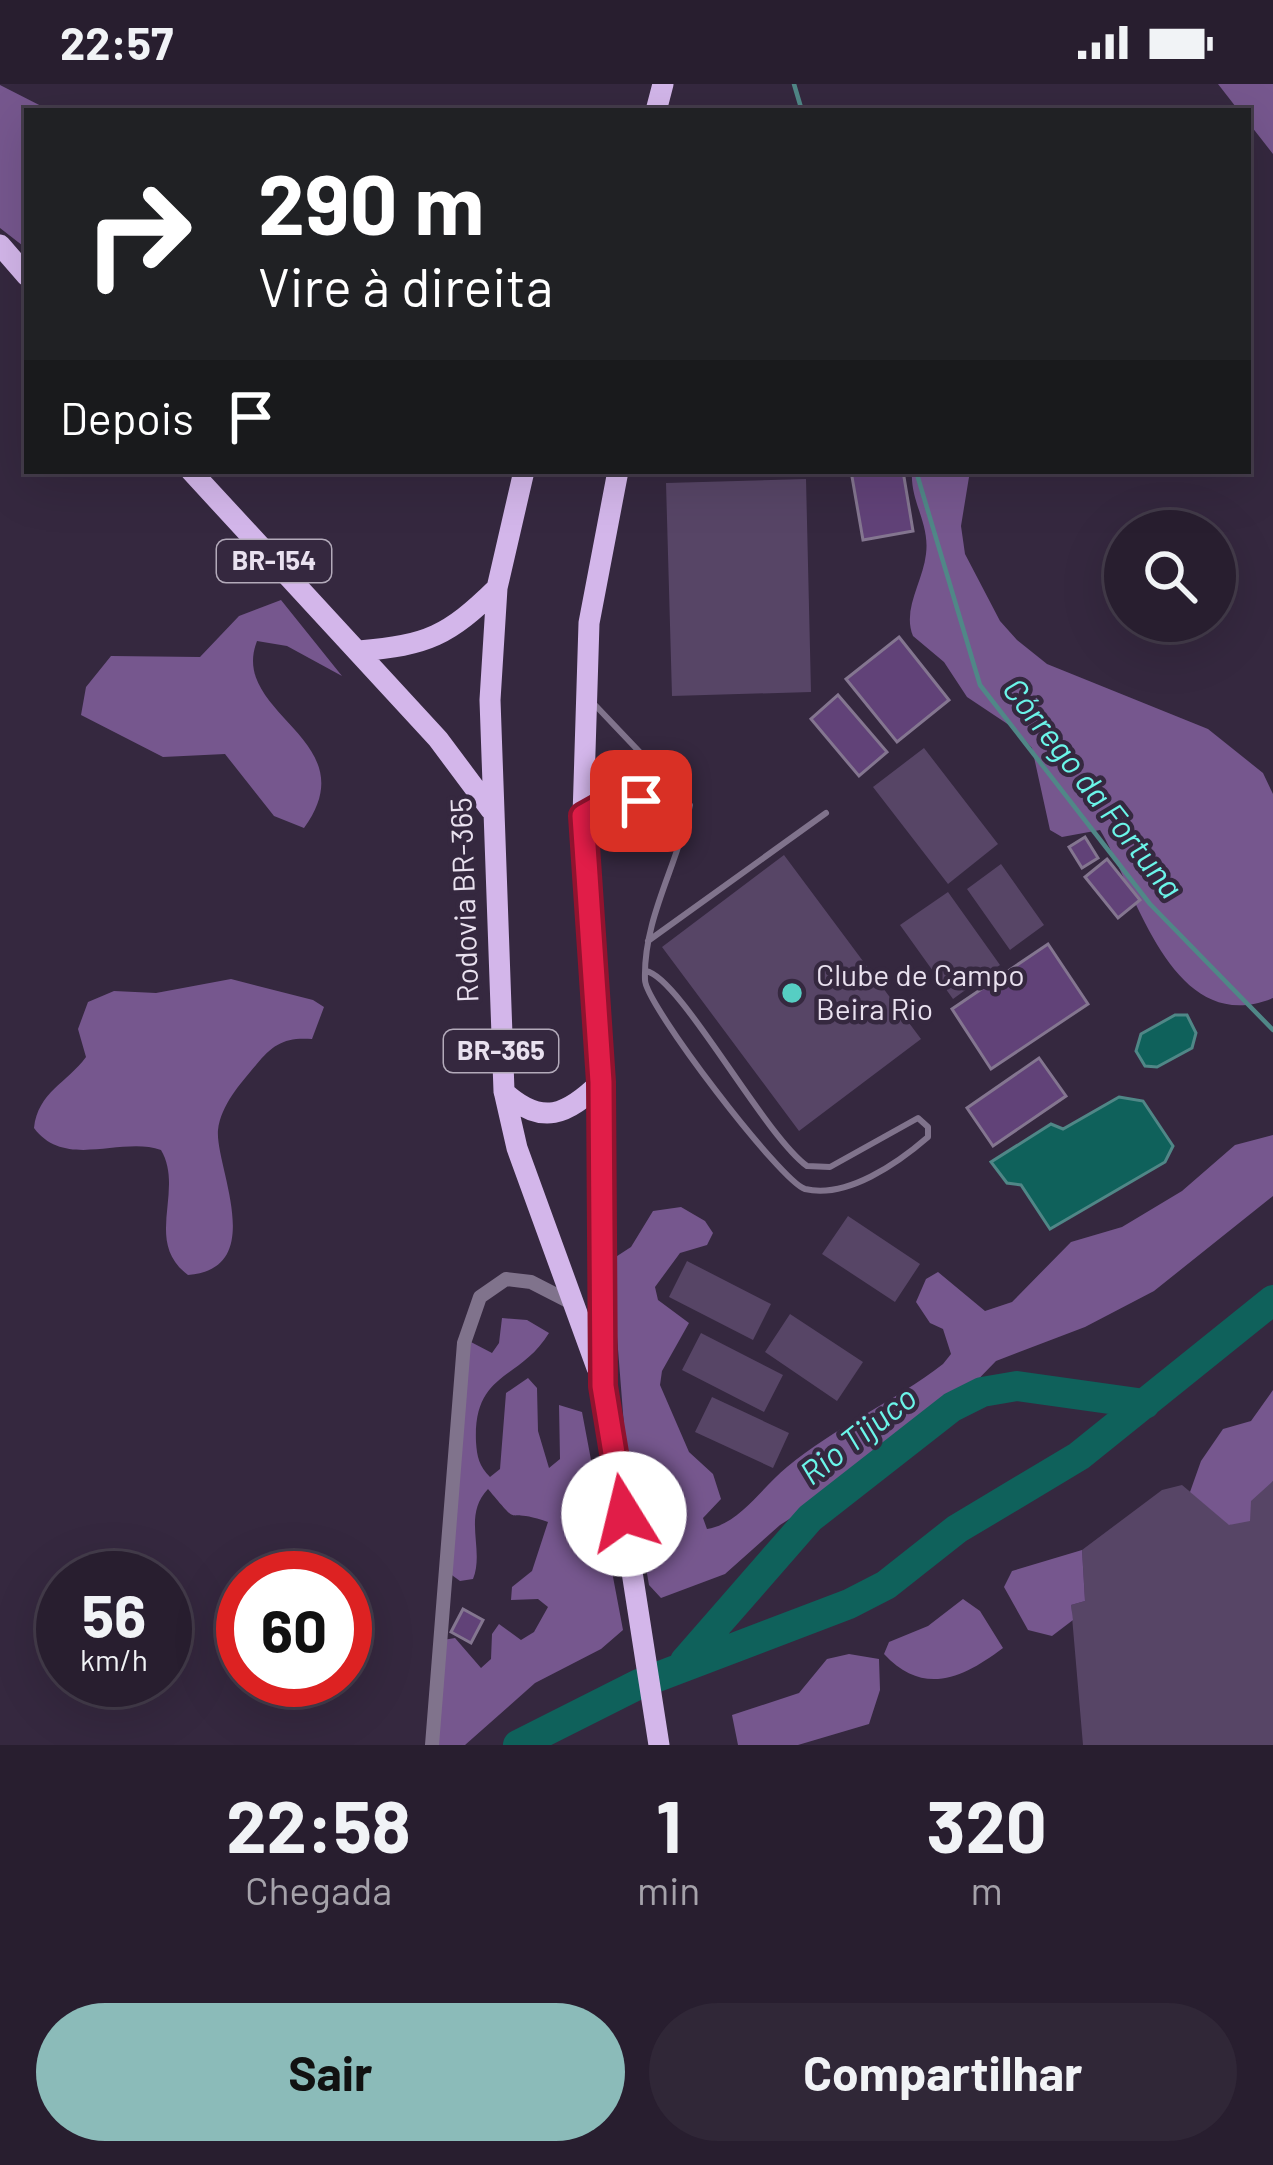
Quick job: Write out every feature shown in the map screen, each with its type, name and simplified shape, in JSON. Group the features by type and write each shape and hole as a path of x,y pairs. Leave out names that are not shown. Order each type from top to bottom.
{"main road":[{"path":"0,245 24,273"},
{"name":"BR-154","path":"194,474 359,651 491,810"},
{"name":"Rodovia BR-365","path":"523,474 497,588 491,810 504,1091 517,1148 603,1386"},
{"name":"Rodovia BR-365","path":"617,474 589,623 583,816 601,1082 603,1386 659,1745"},
{"path":"359,651 416,645 442,635 497,588"},
{"name":"BR-365","path":"504,1091 526,1110 546,1116 570,1109 601,1082"}],"street":[{"path":"432,1745 457,1390 468,1323 479,1297 506,1279 531,1282 572,1303"}],"lane":[{"path":"584,694 686,794 690,805 645,943 646,971 647,990 718,1093 797,1186 828,1191 858,1182 928,1137 928,1127 918,1118 830,1167 807,1166 732,1077 665,979 646,971"},
{"path":"583,816 608,802 641,801 685,830"},
{"path":"645,943 826,813"}],"shaded area":[{"path":"1218,84 1273,84 1273,154 1251,126 1251,108 1237,108"},
{"path":"0,85 45,108 24,108 24,247 0,228"},
{"path":"912,474 970,474 961,526 965,554 1000,621 1017,640 1047,664 1208,729 1263,773 1273,794 1273,998 1238,1005 1208,998 1183,979 1162,952 1100,830 1062,837 1050,830 1032,748 1015,729 967,697 944,662 913,636 910,616 926,543"},
{"path":"806,479 811,692 672,696 666,483"},
{"path":"281,600 342,676 287,646 257,641 253,667 261,689 310,749 320,772 319,797 304,828 274,816 225,754 163,757 81,715 86,687 111,656 200,657 239,616"},
{"path":"924,748 998,844 948,884 873,787"},
{"name":"Clube de Campo Beira Rio","path":"784,855 921,1039 799,1131 662,947"},
{"path":"1001,864 1044,925 1010,950 967,889"},
{"path":"948,892 1000,965 953,999 900,925"},
{"path":"231,979 324,1007 312,1039 294,1039 274,1047 227,1103 218,1130 232,1236 226,1255 212,1269 188,1275 168,1247 169,1182 161,1150 77,1150 47,1140 34,1128 41,1105 86,1057 78,1029 88,1002 114,991 156,993"},
{"path":"1175,1015 1187,1015 1196,1033 1192,1048 1157,1067 1145,1066 1136,1051 1141,1034"},
{"path":"1119,1097 1143,1101 1173,1146 1165,1162 1050,1229 1021,1185 1007,1183 991,1162 1051,1124 1063,1129"},
{"path":"1273,1135 1273,1196 1154,1291 1085,1327 996,1361 958,1400 866,1470 780,1525 725,1574 661,1598 649,1585 626,1451 611,1260 631,1247 653,1211 681,1207 705,1221 713,1233 707,1245 680,1253 655,1287 658,1300 689,1323 662,1371 660,1385 689,1452 713,1474 721,1499 703,1518 707,1529 730,1520 805,1453 943,1364 951,1354 943,1329 930,1323 916,1302 926,1279 938,1272 985,1311 1012,1302 1071,1242 1122,1227 1182,1191 1235,1145"},
{"path":"848,1216 920,1264 895,1302 822,1254"},
{"path":"687,1261 771,1304 753,1340 669,1297"},
{"path":"790,1314 863,1362 837,1401 765,1352"},
{"path":"502,1318 527,1320 549,1333 482,1402 477,1419 479,1461 490,1477 500,1469 506,1393 528,1378 537,1388 538,1431 549,1468 560,1459 559,1405 582,1412 623,1630 601,1649 535,1683 465,1745 432,1745 443,1640 455,1638 481,1668 491,1659 492,1634 499,1624 521,1640 534,1632 548,1607 538,1599 511,1600 512,1587 532,1571 548,1522 510,1514 488,1489 476,1510 473,1579 460,1581 449,1573 469,1341 492,1353 499,1343"},
{"path":"701,1333 783,1375 764,1412 682,1370"},
{"path":"1273,1390 1273,1481 1251,1501 1250,1521 1229,1525 1190,1492 1201,1461 1223,1429 1251,1421"},
{"path":"712,1397 789,1433 773,1468 695,1432"},
{"path":"1273,1481 1273,1745 1083,1745 1071,1605 1085,1601 1082,1550 1162,1490 1182,1485 1230,1525 1263,1485"},
{"path":"1082,1550 1085,1601 1071,1605 1073,1620 1052,1636 1028,1630 1004,1587 1012,1571"},
{"path":"963,1599 980,1611 1003,1648 988,1659 958,1675 928,1679 913,1675 884,1654 889,1642 928,1626"},
{"path":"849,1654 879,1659 880,1690 869,1724 798,1745 738,1745 732,1715 799,1693 827,1659"}],"building":[{"path":"852,474 904,474 913,531 863,540"},
{"path":"899,637 949,700 897,742 846,679"},
{"path":"838,695 887,752 859,776 811,719"},
{"path":"1085,837 1098,858 1082,868 1069,847"},
{"path":"1107,859 1140,900 1118,918 1085,877"},
{"path":"1048,944 1088,1004 991,1069 952,1009"},
{"path":"1039,1058 1066,1096 993,1146 967,1108"},
{"path":"463,1609 483,1620 471,1643 451,1632"}],"waterway":[{"name":"Córrego da Fortuna","path":"794,84 801,108"},
{"name":"Córrego da Fortuna","path":"917,474 980,685 1150,904 1273,1030"},
{"name":"Rio Tijuco","path":"518,1745 639,1684 849,1604 886,1585 957,1529 1079,1456 1273,1300"},
{"name":"Rio Tijuco","path":"685,1661 810,1518 952,1407 982,1392 1017,1386 1145,1404"}],"place":[{"name":"Clube de Campo Beira Rio","path":"792,993"}],"route":[{"path":"624,1514 603,1386 601,1082 583,816 608,802 641,801"}]}
